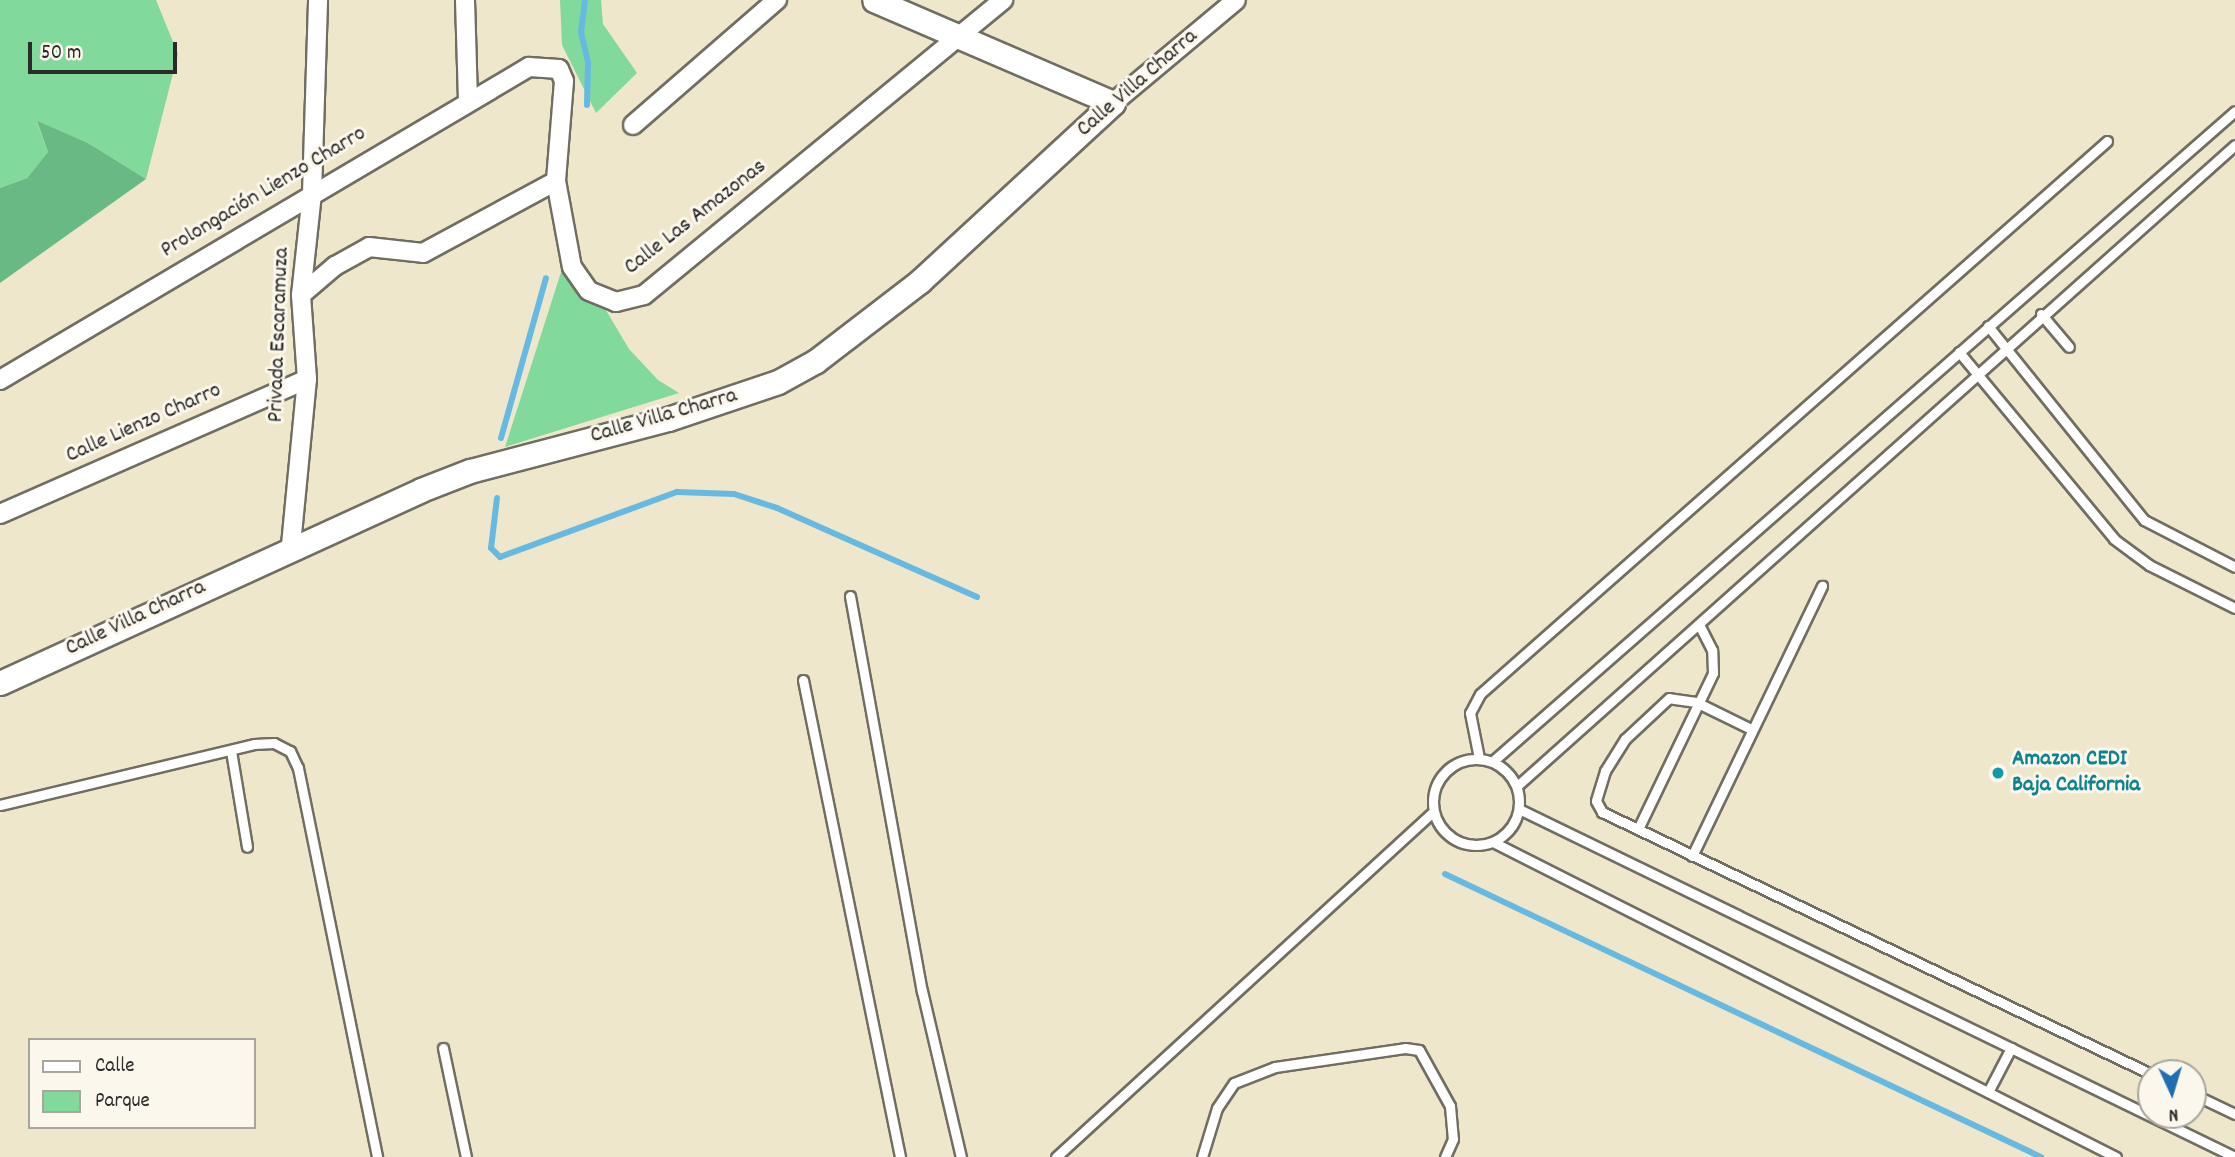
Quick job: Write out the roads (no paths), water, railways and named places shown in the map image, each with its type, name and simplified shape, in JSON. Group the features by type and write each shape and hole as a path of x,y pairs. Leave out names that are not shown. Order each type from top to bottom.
{"street":[{"name":"Privada Escaramuza","path":"291,545 307,379 301,295 312,193 318,0"},
{"path":"466,0 468,102"},
{"path":"633,125 777,0"},
{"path":"874,0 1113,103"},
{"name":"Calle Las Amazonas","path":"559,69 566,99 556,181 572,267 589,291 616,302 644,295 1003,0"},
{"name":"Calle Villa Charra","path":"0,683 291,545 470,471 668,419 778,382 816,361 919,282 1113,103 1236,0"},
{"name":"Prolongación Lienzo Charro","path":"0,380 528,67 559,69"},
{"path":"301,295 335,266 369,247 423,253 556,181"},
{"name":"Calle Lienzo Charro","path":"0,514 307,379"}],"lane":[{"path":"1493,761 2235,111"},
{"path":"1479,758 1470,713 1480,694 2107,141"},
{"path":"1517,786 2041,314 2235,145"},
{"path":"2041,314 2069,348"},
{"path":"1988,326 2144,520 2235,567"},
{"path":"1959,352 2114,539 2149,565 2235,608"},
{"path":"1692,856 1822,586"},
{"path":"850,596 922,991 961,1157"},
{"path":"1638,829 1696,702 1713,673 1712,650 1699,624"},
{"path":"803,680 900,1157"},
{"path":"1751,729 1696,702 1669,698 1625,738 1605,771 1596,790 1602,812 2137,1067"},
{"path":"0,806 231,751 274,743 290,751 298,768 377,1157"},
{"path":"231,751 247,846"},
{"path":"1493,842 1510,829 1519,809 1517,786 1493,761 1479,758 1458,762 1440,777 1434,811 1443,830 1461,842 1493,842 2116,1157"},
{"path":"1519,809 2235,1157"},
{"path":"1056,1157 1434,811"},
{"path":"443,1048 466,1157"},
{"path":"1202,1157 1217,1108 1234,1083 1275,1067 1405,1048 1419,1050 1450,1106 1453,1139 1445,1157"},
{"path":"1988,1092 2011,1048"},
{"path":"2207,1101 2235,1114"}],"waterway":[{"path":"585,0 581,32 588,63 587,105"},
{"path":"501,438 546,278"},
{"path":"497,498 491,548 500,557 677,492 734,494 777,508 977,597"},
{"path":"1445,874 2041,1157"}],"place":[{"name":"Amazon CEDI Baja California","path":"1998,773"}]}
